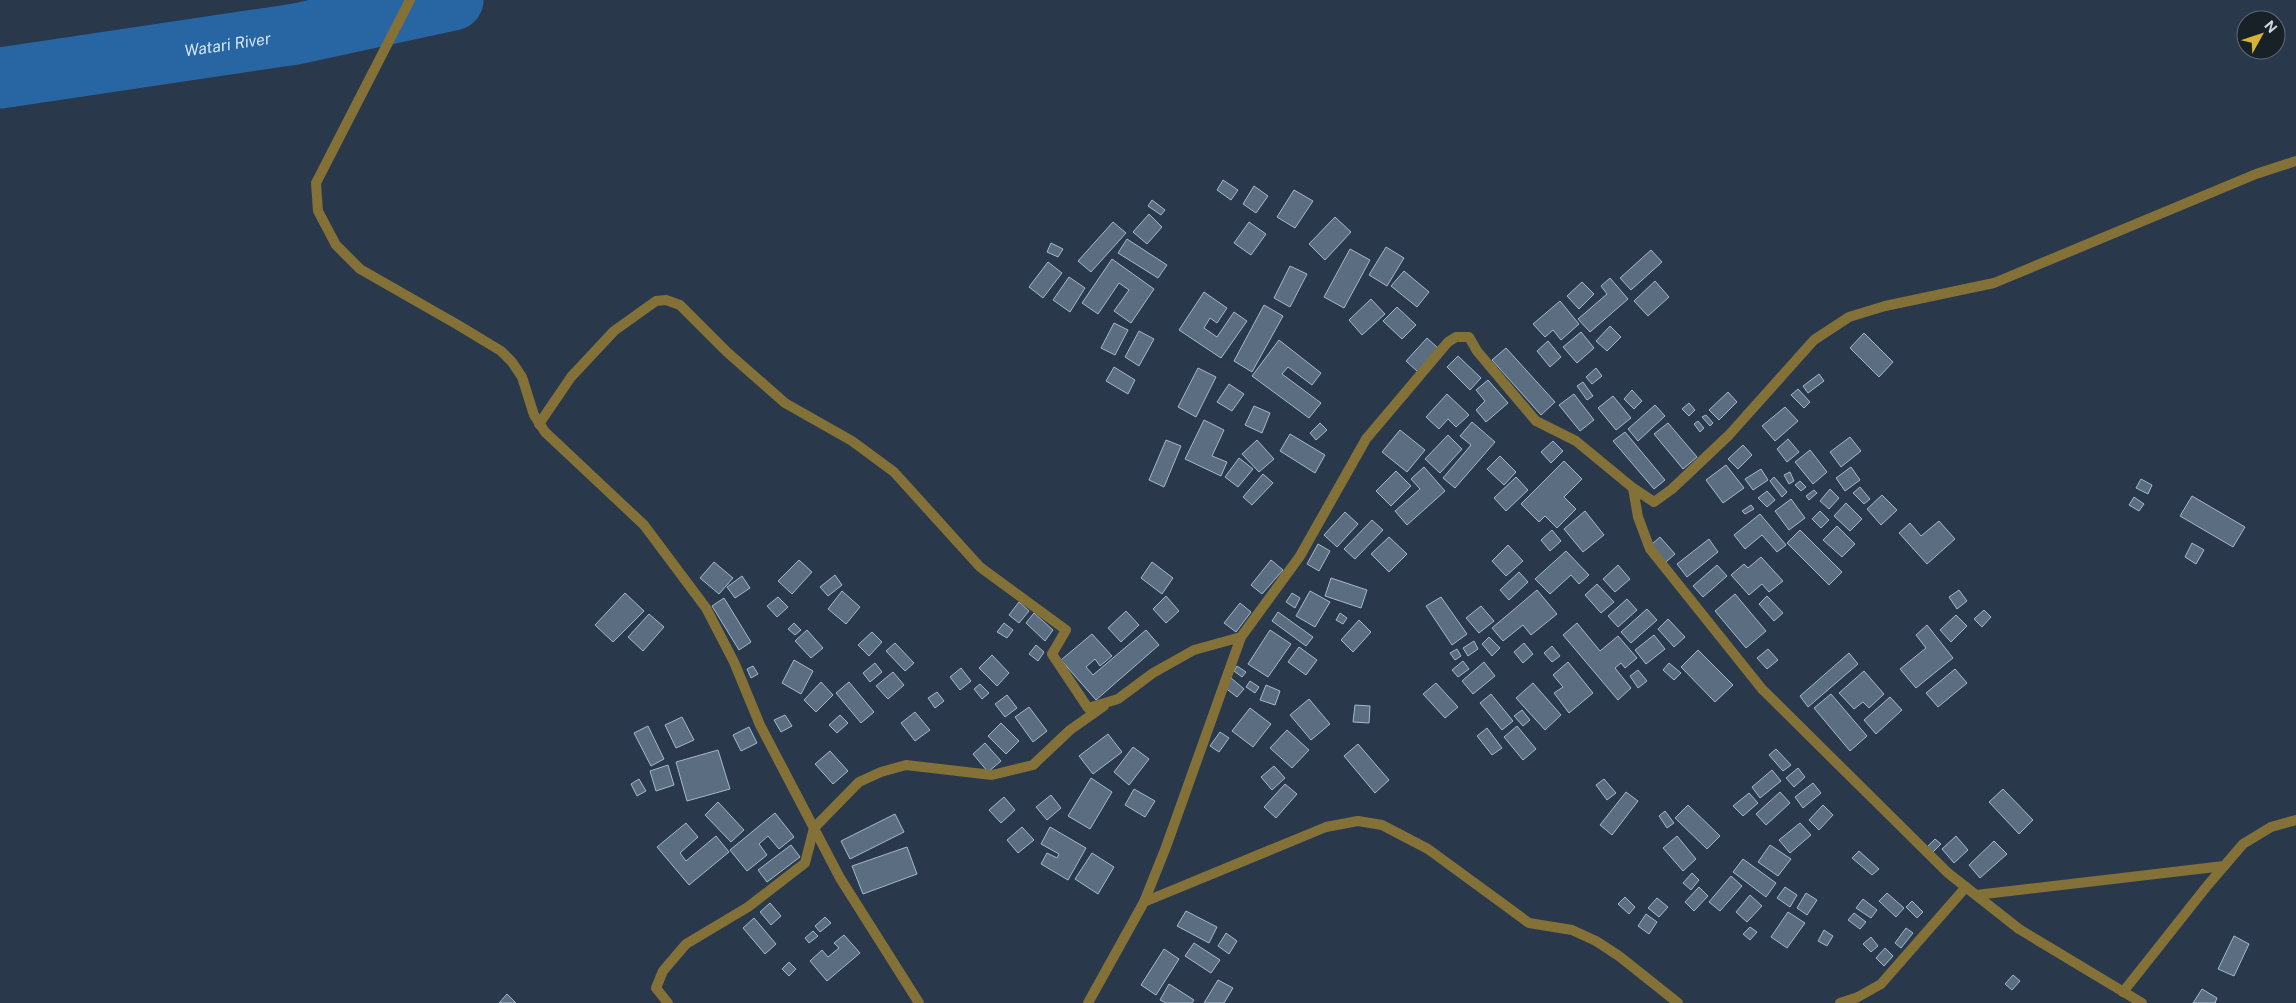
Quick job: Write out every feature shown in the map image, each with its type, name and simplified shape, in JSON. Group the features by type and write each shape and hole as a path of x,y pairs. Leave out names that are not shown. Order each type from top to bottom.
{"street":[{"path":"410,0 316,183 318,211 336,245 360,269 458,325 506,357 522,378 534,415 545,432 644,525 706,608 734,662 760,725 840,878 919,1003"},
{"path":"1088,1003 1144,902 1166,847 1241,637 1300,556 1366,439 1448,342 1456,337 1469,337 1477,350 1536,420 1576,441 1632,488 1654,502 1672,489 1729,435 1814,340 1849,317 1885,306 1994,283 2256,174 2296,161"},
{"path":"539,424 571,377 614,332 656,301 666,300 680,305 727,352 785,403 852,441 894,472 980,567 1066,630 1052,654 1088,708 1118,699 1153,673 1194,650 1241,637"},
{"path":"1632,488 1638,517 1650,549 1762,689 1948,874 2019,929 2142,1003"},
{"path":"668,1003 656,988 663,971 686,944 748,907 805,863 814,828 859,782 881,772 906,765 992,775 1033,765 1070,730 1110,702"},
{"path":"2123,992 2243,844 2271,827 2296,820"},
{"path":"1144,902 1326,827 1358,821 1382,825 1428,849 1529,923 1572,930 1596,940 1678,1003"},
{"path":"1976,895 2224,866"},
{"path":"1840,1003 1858,997 1882,984 1966,887"}],"building":[{"path":"1223,180 1238,190 1231,200 1217,190"},
{"path":"1254,186 1268,196 1256,213 1243,204"},
{"path":"1294,190 1313,201 1295,228 1277,217"},
{"path":"1152,200 1165,210 1161,215 1148,206"},
{"path":"1149,214 1162,227 1147,244 1133,232"},
{"path":"1335,217 1351,232 1325,260 1309,244"},
{"path":"1113,222 1126,233 1091,272 1078,261"},
{"path":"1249,222 1266,234 1251,255 1234,243"},
{"path":"1127,239 1167,265 1158,278 1118,253"},
{"path":"1051,243 1063,249 1058,257 1047,252"},
{"path":"1386,247 1404,258 1387,286 1369,275"},
{"path":"1350,249 1370,260 1344,308 1324,297"},
{"path":"1651,250 1662,262 1631,290 1620,278"},
{"path":"1112,259 1154,289 1131,323 1114,311 1129,290 1119,283 1098,314 1082,303"},
{"path":"1048,262 1062,273 1043,298 1029,287"},
{"path":"1290,266 1307,274 1290,307 1274,298"},
{"path":"1404,271 1429,292 1417,307 1391,286"},
{"path":"1069,277 1085,288 1070,312 1053,300"},
{"path":"1610,278 1628,299 1590,332 1578,319 1607,294 1601,286"},
{"path":"1655,281 1669,297 1648,316 1634,301"},
{"path":"1582,282 1594,294 1579,309 1567,296"},
{"path":"1204,292 1227,308 1217,323 1210,318 1204,328 1217,337 1234,312 1247,321 1221,358 1179,330"},
{"path":"1371,299 1385,314 1362,335 1349,320"},
{"path":"1560,301 1579,324 1561,340 1553,330 1545,337 1533,324"},
{"path":"1264,305 1283,316 1252,372 1234,361"},
{"path":"1397,307 1416,325 1402,339 1383,321"},
{"path":"1114,323 1128,330 1115,355 1101,348"},
{"path":"1610,326 1621,337 1607,351 1596,341"},
{"path":"1139,331 1154,339 1139,366 1125,357"},
{"path":"1581,332 1594,348 1577,363 1563,347"},
{"path":"1864,333 1893,362 1879,377 1850,348"},
{"path":"1427,338 1439,349 1418,372 1406,361"},
{"path":"1279,340 1321,373 1312,385 1288,367 1282,374 1321,403 1309,418 1252,376"},
{"path":"1548,341 1561,357 1550,367 1537,351"},
{"path":"1506,348 1555,402 1541,415 1492,360"},
{"path":"1458,356 1481,378 1470,390 1447,367"},
{"path":"1114,367 1135,380 1128,394 1106,381"},
{"path":"1198,368 1216,377 1196,417 1178,407"},
{"path":"1596,368 1602,376 1592,384 1586,377"},
{"path":"1819,374 1824,381 1808,393 1803,386"},
{"path":"1488,380 1508,403 1486,422 1476,410 1485,401 1476,390"},
{"path":"1583,382 1593,396 1587,400 1577,386"},
{"path":"1229,384 1244,394 1232,411 1217,402"},
{"path":"1798,389 1810,402 1804,408 1791,395"},
{"path":"1632,390 1642,401 1634,409 1624,399"},
{"path":"1728,392 1737,402 1719,420 1709,410"},
{"path":"1447,394 1469,415 1456,427 1448,419 1439,429 1426,417"},
{"path":"1574,394 1594,420 1580,431 1559,405"},
{"path":"1613,396 1631,418 1616,430 1598,408"},
{"path":"1689,403 1695,410 1689,416 1682,409"},
{"path":"1655,405 1665,416 1638,441 1628,429"},
{"path":"1254,406 1270,413 1262,433 1245,425"},
{"path":"1785,407 1798,421 1775,441 1762,426"},
{"path":"1706,415 1713,423 1710,426 1702,417"},
{"path":"1204,420 1224,430 1212,456 1227,462 1221,476 1185,459"},
{"path":"1698,421 1704,428 1700,432 1694,424"},
{"path":"1472,422 1495,442 1455,488 1443,478 1471,445 1460,436"},
{"path":"1320,423 1327,430 1316,440 1310,433"},
{"path":"1668,423 1697,457 1683,469 1654,434"},
{"path":"1400,430 1425,450 1407,472 1382,452"},
{"path":"1625,432 1665,480 1654,489 1613,441"},
{"path":"1290,434 1325,455 1315,473 1280,451"},
{"path":"1448,435 1462,449 1440,473 1425,459"},
{"path":"1850,437 1861,451 1841,467 1830,452"},
{"path":"1788,439 1799,452 1787,462 1777,449"},
{"path":"1166,440 1181,446 1164,487 1149,480"},
{"path":"1257,440 1274,459 1259,472 1242,454"},
{"path":"1553,441 1563,451 1551,463 1541,452"},
{"path":"1743,445 1752,455 1738,469 1728,459"},
{"path":"1810,450 1827,472 1813,484 1795,462"},
{"path":"1500,456 1516,472 1504,485 1487,469"},
{"path":"1239,458 1253,469 1238,487 1225,477"},
{"path":"1564,461 1582,479 1564,497 1576,509 1557,528 1545,516 1539,522 1521,504"},
{"path":"1726,465 1744,488 1723,503 1706,480"},
{"path":"1424,467 1445,491 1407,525 1395,511 1420,489 1411,479"},
{"path":"1851,467 1860,480 1845,491 1836,478"},
{"path":"1761,469 1768,480 1753,490 1745,479"},
{"path":"1396,471 1411,486 1391,506 1376,491"},
{"path":"1790,472 1794,481 1789,484 1784,475"},
{"path":"1263,474 1273,483 1252,505 1243,497"},
{"path":"1516,477 1528,490 1506,511 1494,498"},
{"path":"1774,477 1787,492 1782,497 1770,481"},
{"path":"2141,479 2152,485 2148,494 2136,488"},
{"path":"1800,481 1806,487 1801,491 1795,485"},
{"path":"1860,487 1870,499 1864,504 1853,493"},
{"path":"1830,489 1839,498 1829,509 1820,501"},
{"path":"1814,490 1817,493 1809,500 1806,496"},
{"path":"1767,491 1775,500 1767,507 1758,498"},
{"path":"1882,495 1897,510 1881,525 1867,509"},
{"path":"2192,496 2245,527 2233,547 2180,516"},
{"path":"2134,497 2144,504 2139,511 2129,505"},
{"path":"1791,499 1805,518 1789,530 1775,511"},
{"path":"1846,503 1862,519 1850,531 1834,516"},
{"path":"1751,505 1754,509 1745,514 1742,511"},
{"path":"1585,511 1604,535 1583,552 1564,529"},
{"path":"1820,511 1829,520 1821,528 1812,519"},
{"path":"1345,512 1358,524 1337,547 1324,535"},
{"path":"1760,514 1786,545 1777,552 1762,535 1745,549 1734,535"},
{"path":"1372,520 1383,530 1355,559 1344,549"},
{"path":"1939,521 1955,539 1927,564 1899,533 1910,523 1921,536"},
{"path":"1837,526 1855,544 1842,557 1823,540"},
{"path":"1552,530 1561,541 1550,551 1541,540"},
{"path":"1800,530 1842,572 1829,585 1787,543"},
{"path":"1389,537 1407,554 1389,572 1371,554"},
{"path":"1660,537 1675,554 1666,562 1651,545"},
{"path":"1709,539 1718,552 1687,577 1677,564"},
{"path":"2192,543 2204,550 2196,564 2185,557"},
{"path":"1318,544 1330,551 1319,571 1307,564"},
{"path":"1508,545 1523,561 1506,576 1492,561"},
{"path":"1566,551 1589,575 1579,584 1571,575 1550,594 1535,579"},
{"path":"1761,557 1783,581 1769,592 1762,584 1749,595 1731,575 1744,564 1748,568"},
{"path":"799,560 812,572 792,594 778,581"},
{"path":"1271,560 1283,570 1262,594 1251,585"},
{"path":"714,562 733,578 719,594 700,578"},
{"path":"1152,562 1173,578 1162,594 1141,578"},
{"path":"1618,565 1630,579 1615,592 1603,579"},
{"path":"1717,565 1727,576 1703,597 1693,586"},
{"path":"1519,572 1528,582 1509,600 1500,590"},
{"path":"835,575 842,585 828,596 820,587"},
{"path":"742,576 750,588 735,598 727,587"},
{"path":"1331,578 1367,590 1361,608 1325,596"},
{"path":"1597,584 1614,602 1601,613 1585,595"},
{"path":"1537,590 1557,614 1531,635 1523,625 1503,641 1492,628"},
{"path":"1959,590 1967,601 1957,609 1949,597"},
{"path":"842,591 860,607 846,624 828,609"},
{"path":"1310,591 1330,602 1315,627 1296,616"},
{"path":"625,593 644,611 613,642 595,625"},
{"path":"1292,593 1300,598 1295,608 1286,602"},
{"path":"1735,594 1766,631 1746,648 1715,611"},
{"path":"1166,596 1179,611 1166,623 1153,609"},
{"path":"1767,596 1783,613 1774,621 1759,604"},
{"path":"778,597 788,607 777,617 767,606"},
{"path":"1441,597 1467,634 1452,645 1426,606"},
{"path":"724,598 751,642 739,650 712,606"},
{"path":"1627,599 1637,610 1618,627 1608,616"},
{"path":"1019,602 1029,611 1019,623 1009,615"},
{"path":"1240,603 1251,612 1236,632 1224,623"},
{"path":"1481,606 1494,621 1479,633 1466,618"},
{"path":"1647,609 1657,620 1631,643 1621,632"},
{"path":"1984,610 1991,617 1982,627 1974,619"},
{"path":"1126,611 1139,625 1121,642 1108,628"},
{"path":"1278,612 1313,637 1306,646 1272,621"},
{"path":"1034,613 1053,630 1045,641 1026,623"},
{"path":"1340,613 1347,618 1343,624 1336,620"},
{"path":"649,614 664,627 643,651 628,637"},
{"path":"1956,615 1967,626 1951,642 1940,630"},
{"path":"1668,619 1685,637 1674,647 1658,629"},
{"path":"1359,620 1371,632 1353,652 1341,640"},
{"path":"794,623 801,630 795,635 788,629"},
{"path":"1004,623 1013,630 1007,638 997,632"},
{"path":"1577,623 1600,651 1618,636 1637,658 1625,668 1621,663 1615,668 1631,688 1618,700 1563,635"},
{"path":"1927,625 1953,658 1916,688 1900,669 1926,648 1916,635"},
{"path":"807,630 823,648 811,658 795,641"},
{"path":"1146,630 1159,645 1096,700 1061,660 1092,634 1112,656 1100,666 1095,659 1086,667 1093,675"},
{"path":"1270,630 1291,644 1268,677 1248,664"},
{"path":"872,632 882,642 869,656 858,645"},
{"path":"1654,635 1665,649 1646,664 1635,650"},
{"path":"1489,637 1500,648 1492,656 1482,644"},
{"path":"1474,641 1478,649 1468,656 1463,648"},
{"path":"895,643 914,663 905,671 886,651"},
{"path":"1524,643 1533,654 1523,663 1514,652"},
{"path":"1036,645 1044,652 1038,661 1029,654"},
{"path":"1552,646 1560,656 1552,662 1544,653"},
{"path":"1299,647 1317,660 1306,675 1288,662"},
{"path":"1457,649 1461,656 1455,660 1450,653"},
{"path":"1768,649 1778,660 1767,669 1757,658"},
{"path":"1698,650 1733,685 1715,702 1681,667"},
{"path":"1849,653 1858,664 1808,707 1800,696"},
{"path":"992,655 1009,673 997,686 979,668"},
{"path":"794,660 813,671 801,694 782,683"},
{"path":"1463,661 1469,669 1458,677 1452,670"},
{"path":"1484,662 1495,676 1473,694 1462,681"},
{"path":"1568,662 1593,693 1569,713 1554,693 1563,687 1553,675"},
{"path":"875,663 882,672 870,682 863,673"},
{"path":"1669,663 1681,673 1674,680 1663,670"},
{"path":"753,666 758,674 751,678 747,669"},
{"path":"1237,666 1246,672 1242,677 1234,671"},
{"path":"961,668 971,681 960,690 950,677"},
{"path":"1955,669 1967,683 1938,707 1926,693"},
{"path":"1638,670 1647,681 1638,688 1630,676"},
{"path":"1864,671 1884,694 1869,708 1863,702 1854,709 1839,693"},
{"path":"893,672 904,685 888,699 876,686"},
{"path":"1231,678 1244,689 1237,697 1224,687"},
{"path":"1250,681 1259,687 1255,693 1246,687"},
{"path":"821,682 833,695 816,712 804,700"},
{"path":"849,682 874,712 861,723 836,693"},
{"path":"1436,683 1458,707 1445,718 1423,694"},
{"path":"1533,683 1561,715 1545,730 1516,698"},
{"path":"980,684 989,693 982,699 974,689"},
{"path":"1266,685 1280,691 1275,705 1260,700"},
{"path":"937,692 944,701 935,708 928,698"},
{"path":"1491,694 1513,721 1502,730 1480,703"},
{"path":"1831,694 1867,736 1850,751 1814,708"},
{"path":"1007,695 1017,708 1005,717 995,704"},
{"path":"1890,697 1902,710 1876,734 1864,720"},
{"path":"1309,699 1330,724 1311,740 1290,715"},
{"path":"1355,705 1370,706 1369,723 1353,722"},
{"path":"1029,707 1047,731 1033,742 1015,717"},
{"path":"1250,708 1271,724 1253,747 1232,731"},
{"path":"1522,710 1530,720 1523,726 1514,716"},
{"path":"915,712 930,730 915,741 901,723"},
{"path":"785,715 792,726 781,732 774,720"},
{"path":"840,715 848,723 837,733 829,725"},
{"path":"682,717 694,740 676,748 665,725"},
{"path":"1001,723 1019,741 1006,754 988,736"},
{"path":"648,726 664,759 651,766 634,733"},
{"path":"1517,726 1536,749 1523,760 1504,737"},
{"path":"749,727 757,743 741,751 733,735"},
{"path":"1487,728 1502,748 1492,755 1477,736"},
{"path":"1287,730 1309,750 1292,768 1270,748"},
{"path":"1220,732 1229,738 1219,752 1210,746"},
{"path":"1108,734 1122,752 1093,774 1079,756"},
{"path":"985,743 1001,761 988,772 973,754"},
{"path":"1358,744 1389,780 1375,793 1344,756"},
{"path":"1133,747 1149,759 1129,785 1114,772"},
{"path":"1776,749 1791,765 1783,771 1769,755"},
{"path":"718,750 730,789 687,801 676,762"},
{"path":"830,751 848,771 833,784 815,764"},
{"path":"668,765 674,785 656,791 650,771"},
{"path":"1274,766 1285,778 1272,790 1261,777"},
{"path":"1798,768 1805,777 1794,787 1786,778"},
{"path":"1772,770 1781,781 1760,798 1752,787"},
{"path":"1091,778 1112,792 1090,829 1068,816"},
{"path":"639,779 646,791 637,796 631,784"},
{"path":"1604,779 1616,793 1607,800 1596,785"},
{"path":"1813,783 1821,793 1803,808 1795,797"},
{"path":"1285,784 1297,794 1276,818 1264,807"},
{"path":"1134,789 1155,801 1145,817 1125,805"},
{"path":"2003,789 2033,820 2019,834 1989,802"},
{"path":"1626,792 1638,801 1612,835 1600,825"},
{"path":"1780,792 1790,803 1766,825 1756,814"},
{"path":"1749,793 1758,803 1743,816 1733,806"},
{"path":"1051,795 1061,808 1047,820 1036,807"},
{"path":"1004,797 1015,810 1001,823 989,810"},
{"path":"718,802 744,830 731,842 705,815"},
{"path":"1688,805 1720,836 1707,849 1675,818"},
{"path":"1823,805 1833,815 1819,830 1809,820"},
{"path":"1665,811 1674,823 1667,828 1659,816"},
{"path":"775,813 794,837 779,849 768,836 759,844 767,855 747,871 730,850"},
{"path":"895,814 904,832 850,859 841,841"},
{"path":"686,823 698,837 680,853 686,861 716,836 729,852 689,885 657,847"},
{"path":"1800,823 1811,835 1790,853 1779,840"},
{"path":"1022,827 1034,840 1018,853 1007,840"},
{"path":"1050,827 1086,848 1068,880 1041,864 1047,853 1057,858 1059,854 1041,844"},
{"path":"1677,836 1696,859 1683,871 1663,848"},
{"path":"1956,836 1968,850 1954,863 1942,849"},
{"path":"1935,839 1941,844 1932,853 1927,847"},
{"path":"1994,841 2007,854 1980,878 1969,865"},
{"path":"791,845 800,857 767,882 758,870"},
{"path":"1770,845 1791,859 1778,876 1758,862"},
{"path":"907,847 917,874 863,894 852,866"},
{"path":"1859,851 1879,869 1872,875 1852,858"},
{"path":"1092,853 1114,867 1098,894 1075,879"},
{"path":"1743,859 1776,883 1766,897 1733,872"},
{"path":"1692,873 1699,880 1691,890 1683,883"},
{"path":"1731,876 1742,886 1720,911 1709,902"},
{"path":"1699,887 1708,896 1694,911 1685,902"},
{"path":"1785,887 1797,895 1790,907 1777,898"},
{"path":"1806,893 1817,900 1807,915 1797,908"},
{"path":"1887,893 1904,908 1896,917 1879,901"},
{"path":"1750,895 1762,906 1747,922 1736,912"},
{"path":"1625,897 1635,907 1629,914 1618,904"},
{"path":"1657,898 1668,907 1659,917 1648,908"},
{"path":"1863,899 1877,910 1871,918 1856,908"},
{"path":"1912,901 1923,912 1917,918 1906,907"},
{"path":"770,903 781,916 771,925 760,912"},
{"path":"1186,911 1217,927 1209,943 1177,926"},
{"path":"1788,912 1805,923 1787,948 1771,937"},
{"path":"1854,913 1866,922 1860,929 1848,920"},
{"path":"1646,914 1657,922 1649,934 1638,926"},
{"path":"825,917 831,923 820,932 815,926"},
{"path":"754,918 776,944 765,954 743,928"},
{"path":"1750,927 1757,932 1750,940 1743,934"},
{"path":"1906,928 1913,933 1901,948 1895,943"},
{"path":"1824,930 1833,936 1827,946 1818,941"},
{"path":"813,931 818,936 809,943 805,938"},
{"path":"1226,933 1237,941 1229,954 1218,946"},
{"path":"844,935 860,953 827,981 810,961 822,950 828,957 839,948 834,943"},
{"path":"2234,936 2249,944 2234,976 2218,969"},
{"path":"1871,937 1878,946 1871,952 1863,944"},
{"path":"1194,943 1220,960 1211,973 1185,956"},
{"path":"1885,948 1893,956 1884,966 1876,958"},
{"path":"1164,949 1179,959 1156,995 1141,985"},
{"path":"789,962 796,969 789,976 782,969"},
{"path":"2013,975 2020,981 2012,990 2005,984"},
{"path":"1218,980 1233,988 1224,1003 1204,1003"},
{"path":"1169,984 1194,1000 1192,1003 1166,1003 1160,1000"},
{"path":"2202,989 2217,998 2215,1003 2193,1003"},
{"path":"507,994 516,1003 499,1003"}],"waterway":[{"name":"Watari River","path":"0,78 296,34 453,0"}]}
